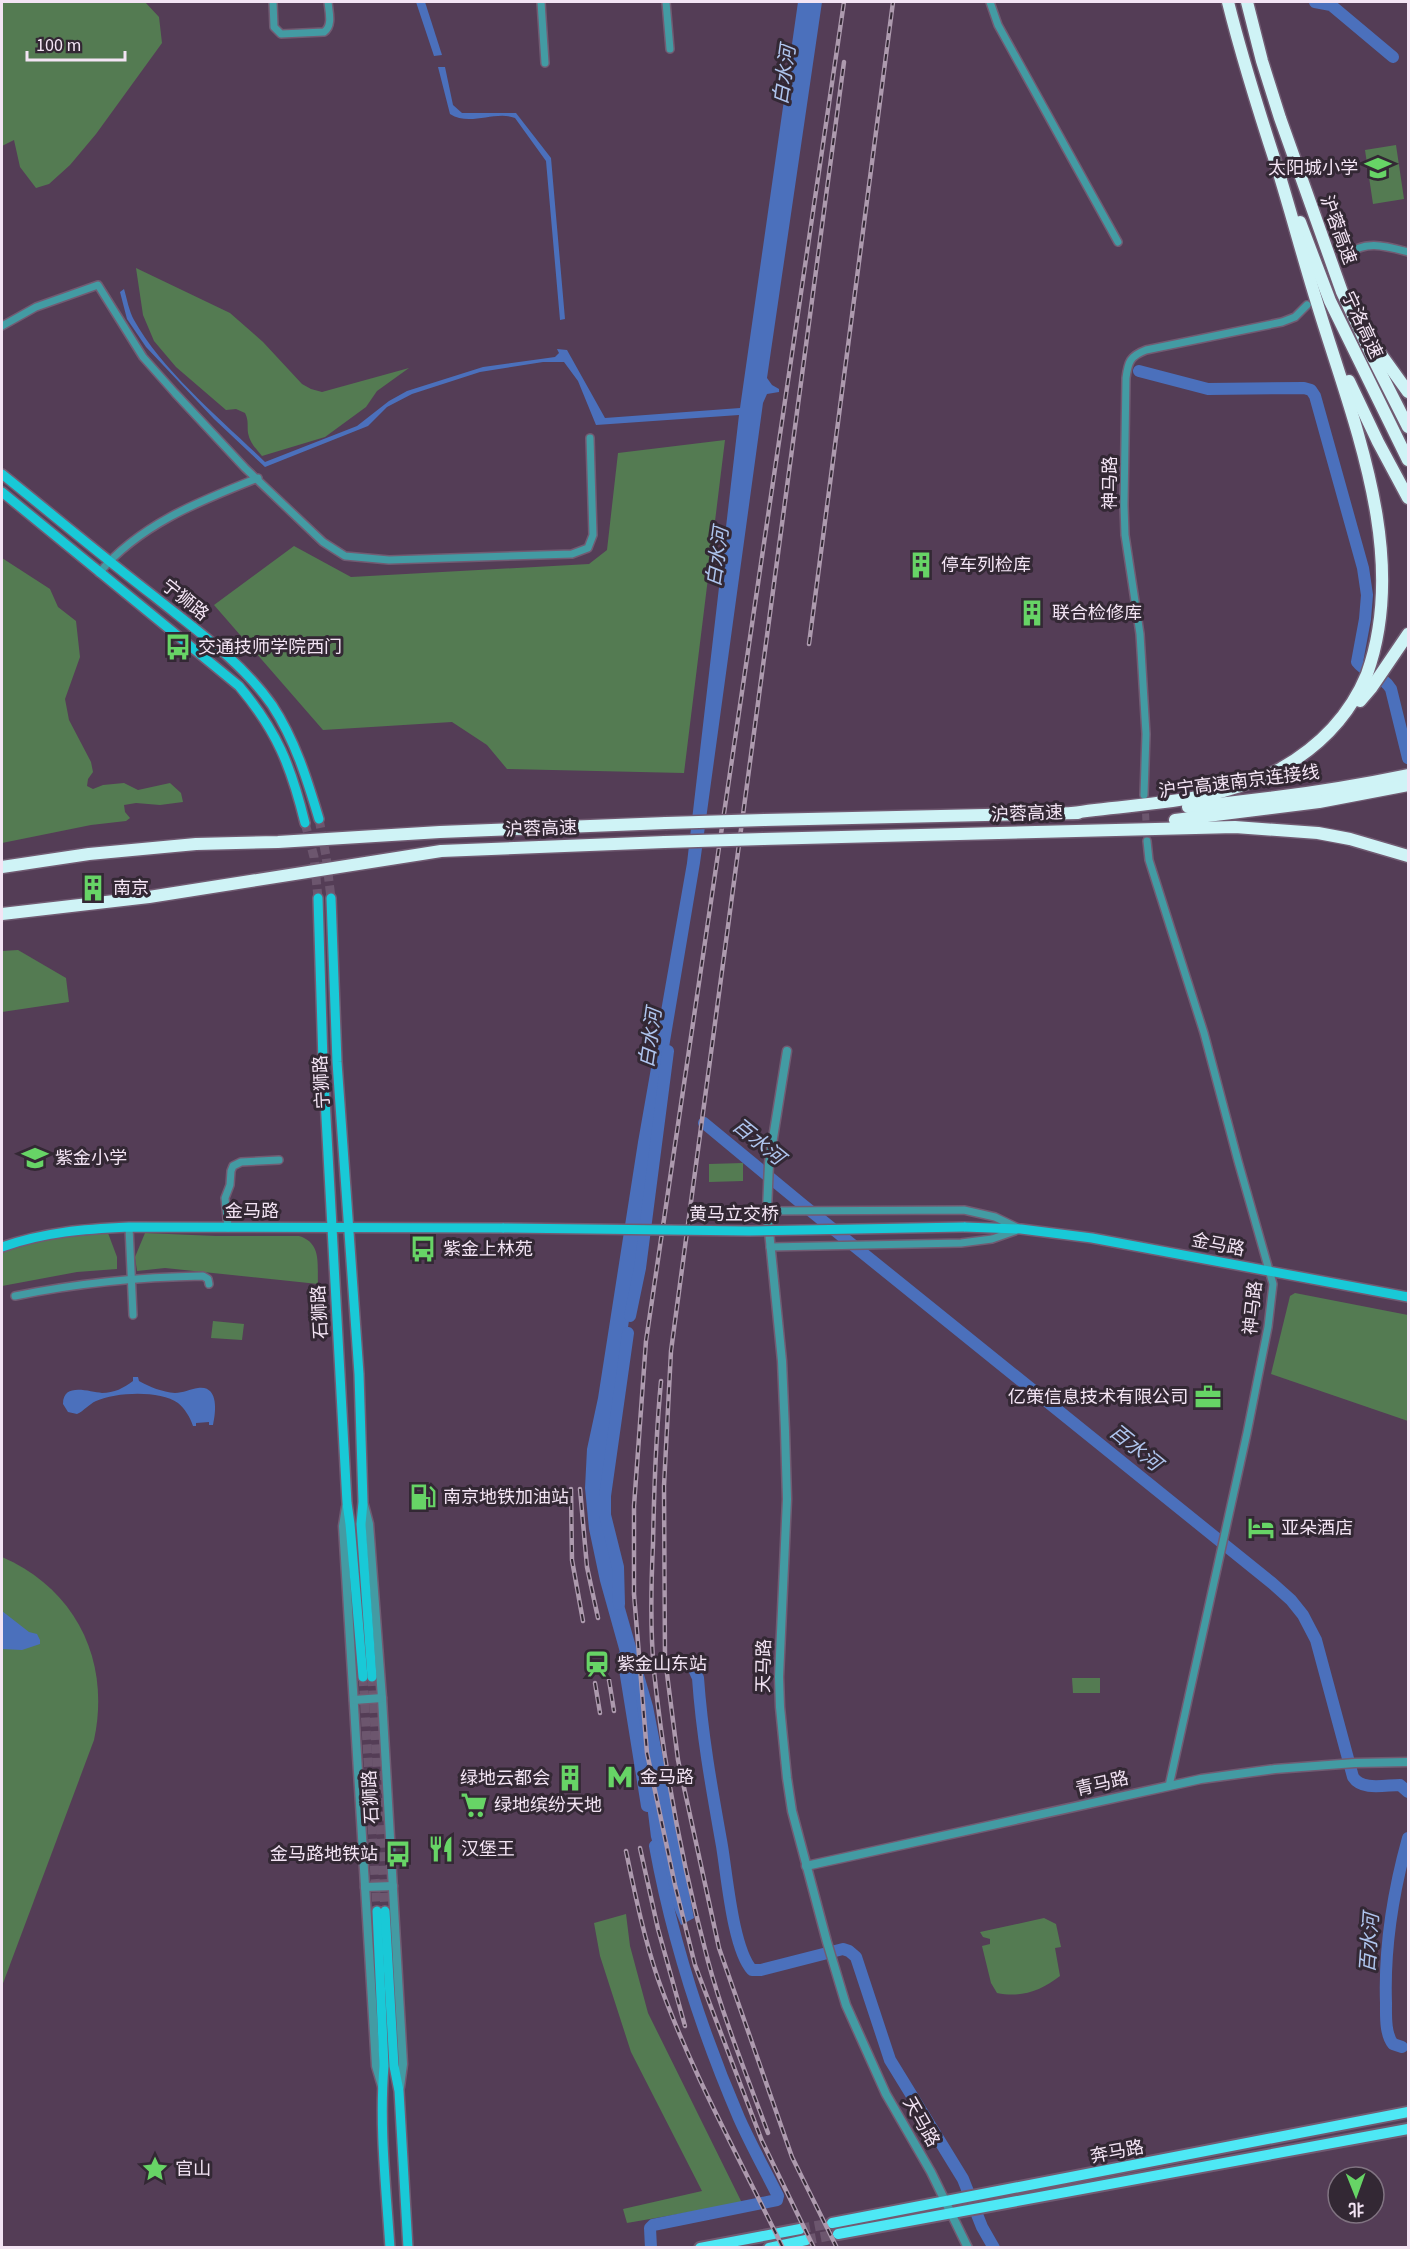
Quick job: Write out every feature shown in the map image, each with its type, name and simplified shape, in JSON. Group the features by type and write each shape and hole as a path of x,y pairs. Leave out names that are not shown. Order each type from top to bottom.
{"highway":[{"path":"1228,2 1240,53 1277,168 1312,305 1362,443 1379,513 1385,562 1386,597 1382,628 1368,684"},
{"name":"沪蓉高速","path":"1247,2 1280,118 1342,292 1408,427"},
{"name":"宁洛高速","path":"1277,168 1330,301 1408,460"},
{"path":"1342,292 1379,353 1408,392"},
{"path":"1312,305 1408,498"},
{"path":"1072,813 1201,798 1231,790 1282,768 1322,739 1340,722 1368,684 1383,671 1408,634"},
{"name":"沪宁高速南京连接线","path":"1072,813 1139,812 1232,803 1362,784 1408,780"},
{"name":"沪宁高速南京连接线","path":"1087,830 1319,802 1408,780"},
{"name":"沪蓉高速","path":"2,867 89,854 196,844 316,841 440,832 666,823 1072,813"},
{"path":"1087,830 1188,827 1281,829 1350,839 1408,856"},
{"name":"沪蓉高速","path":"2,914 149,897 441,851 1087,830"}],"main road":[{"name":"宁狮路","path":"2,474 195,629 251,680 270,704 291,738 304,769 319,819"},
{"name":"宁狮路","path":"2,492 239,686 257,708 280,746 294,781 305,823"},
{"name":"宁狮路","path":"318,898 323,1062 332,1227"},
{"name":"宁狮路","path":"331,898 337,1062 347,1227"},
{"name":"金马路","path":"2,1246 74,1229 129,1227 504,1228"},
{"name":"石狮路","path":"332,1227 347,1503 367,1677 361,1524 363,1502 359,1374 347,1227"},
{"name":"金马路","path":"964,1227 1021,1229 1102,1240 1408,1297"},
{"name":"黄马立交桥","path":"504,1228 749,1231 964,1227"},
{"name":"石狮路","path":"390,2247 382,2087 384,2066 381,1911 394,2066 399,2091 408,2247"},
{"name":"奔马路","path":"832,2223 1408,2112"},
{"name":"奔马路","path":"838,2234 1408,2129"},
{"path":"700,2247 800,2229"},
{"path":"769,2247 806,2240"}],"street":[{"path":"273,2 274,27 281,34 324,32 330,24 328,2"},
{"path":"542,2 545,63"},
{"path":"666,2 670,49"},
{"path":"990,2 998,26 1118,242"},
{"path":"1345,256 1353,249 1367,245 1408,252"},
{"path":"2,326 36,307 98,285 143,357 222,443 323,542 345,556 389,560 572,554 588,548 593,535 590,438"},
{"name":"神马路","path":"1144,795 1146,734 1140,634 1125,535 1126,378 1129,362 1135,354 1146,350 1282,322 1295,317 1312,305"},
{"path":"99,573 110,561 170,515 258,478"},
{"name":"神马路","path":"1147,841 1149,860 1204,1033 1262,1251 1274,1284 1268,1327 1169,1786"},
{"name":"天马路","path":"787,1051 769,1163 767,1211 782,1361 787,1488 780,1707 792,1811 846,2005 872,2066 908,2134 932,2172 968,2247"},
{"path":"228,1228 225,1198 233,1166 241,1162 279,1160"},
{"name":"金马路","path":"767,1211 964,1210 995,1217 1021,1229"},
{"path":"129,1227 133,1315"},
{"name":"金马路","path":"770,1247 961,1243 992,1239 1021,1229"},
{"path":"15,1296 132,1278 203,1276 208,1279 209,1284"},
{"name":"石狮路","path":"363,1502 369,1524 382,1698 403,2064 399,2091"},
{"name":"石狮路","path":"347,1503 343,1526 376,2066 382,2087"},
{"path":"354,1700 382,1698"},
{"name":"青马路","path":"806,1866 1169,1786 1275,1769 1408,1762"},
{"path":"365,1887 393,1886"}],"green space":[{"path":"2,2 145,2 159,17 162,43 96,134 70,165 49,184 36,188 20,167 14,140 2,146"},
{"path":"1396,145 1404,199 1373,204 1365,150"},
{"path":"136,268 230,313 263,342 302,384 311,389 322,392 409,368 377,391 366,407 325,437 262,456 250,440 245,413 236,409 226,410 176,367 154,341 143,315"},
{"path":"725,440 684,773 507,769 487,745 452,722 323,730 214,605 294,546 351,577 589,564 607,550 618,453"},
{"path":"2,558 50,589 58,607 76,621 80,657 65,699 69,720 91,762 93,772 88,779 87,786 93,789 103,785 124,783 138,790 170,783 181,793 183,802 160,805 136,803 124,805 125,812 130,818 126,821 91,825 2,843"},
{"path":"18,950 66,978 69,1002 2,1012 2,951"},
{"path":"743,1163 743,1181 709,1182 709,1164"},
{"path":"108,1233 117,1257 117,1269 77,1272 2,1286 2,1249 27,1241"},
{"path":"145,1233 299,1236 306,1239 315,1249 318,1262 318,1284 165,1268 137,1271 135,1257"},
{"path":"1295,1293 1408,1315 1408,1421 1271,1374 1290,1296"},
{"path":"213,1321 244,1324 242,1340 211,1338"},
{"path":"2,1557 28,1571 50,1588 68,1608 82,1631 92,1656 97,1683 98,1711 94,1740 2,1986"},
{"path":"1072,1678 1100,1678 1100,1693 1073,1693"},
{"path":"626,1914 630,1946 648,2013 742,2203 627,2223 623,2209 702,2191 631,2052 600,1956 594,1923"},
{"path":"1044,1918 1056,1924 1061,1947 1055,1948 1060,1976 1046,1986 1030,1992 1014,1995 997,1993 991,1983 982,1946 990,1944 990,1939 983,1937 980,1932"}],"water":[{"path":"416,2 425,2 442,55 434,56"},
{"name":"白水河","path":"798,2 822,2 767,378 779,389 779,392 767,394 763,403 700,863 659,1107 605,1491 607,1535 615,1573 653,1706 694,1918 681,1925 665,1886 651,1837 631,1692 600,1581 589,1529 585,1488 587,1449 598,1398 638,1142 687,863 739,415 596,425 578,381 564,362 543,362 480,372 412,394 387,407 368,426 265,467 214,419 146,347 127,319 120,292 124,289 134,320 146,339 177,377 265,462 357,426 389,401 407,391 483,367 555,357 559,353 557,349 567,350 605,418 740,408"},
{"path":"438,67 445,67 453,105 462,113 516,113 551,158 565,319 560,320 546,161 515,118 499,116 466,119 450,114"},
{"path":"133,1377 138,1377 139,1381 152,1387 170,1392 178,1393 198,1388 210,1391 214,1400 213,1425 209,1425 209,1422 196,1423 196,1426 193,1426 187,1413 178,1403 149,1394 126,1394 105,1398 93,1402 77,1414 68,1412 63,1404 64,1397 72,1391 111,1392 130,1384"},
{"path":"2,1611 29,1632 37,1634 40,1644 22,1650 2,1649"}],"waterway":[{"path":"1315,2 1331,5 1393,57"},
{"path":"1139,371 1208,389 1304,388 1311,390 1315,396 1363,568 1367,595 1357,662 1388,684 1391,689 1408,758"},
{"path":"630,1316 640,1268 668,1051"},
{"name":"百水河","path":"704,1123 1291,1600 1303,1615 1316,1640 1353,1777 1368,1786 1400,1785 1408,1792"},
{"path":"619,1604 618,1567 605,1515 605,1496 628,1333"},
{"path":"623,1657 647,1806"},
{"path":"679,1661 693,1667 698,1678 711,1783 732,1911 745,1960 752,1970 761,1970 843,1949 856,1957 890,2060 963,2179 982,2227 994,2248"},
{"name":"百水河","path":"1402,2047 1393,2044 1387,2030 1386,1961 1398,1879 1408,1838"},
{"path":"651,2248 650,2228 653,2225 777,2200 778,2196 739,2118 701,2019 679,1950 655,1846"}],"tunnel":[{"path":"1145,803 1147,841"},
{"path":"319,819 331,898"},
{"path":"305,823 314,857 318,898"},
{"path":"363,1677 377,1911"},
{"path":"372,1677 385,1911"},
{"path":"800,2229 832,2223"},
{"path":"806,2240 838,2234"}],"railway":[{"path":"814,2248 762,2141 695,1965 675,1885 647,1753 634,1594 634,1506 646,1341 844,2"},
{"path":"809,644 893,2"},
{"path":"837,2248 792,2157 719,1948 678,1760 665,1658 664,1486 671,1351 844,62"},
{"path":"661,1381 651,1607 654,1671 663,1744 690,1890 708,1961 728,2026 768,2133"},
{"path":"571,1489 572,1560 583,1621"},
{"path":"580,1489 587,1567 598,1618"},
{"path":"609,1680 614,1711"},
{"path":"595,1683 600,1713"},
{"path":"640,1848 658,1929 685,2026"},
{"path":"626,1851 648,1948 671,2014 701,2082 783,2248"}],"place":[{"name":"太阳城小学","path":"1378,168"},
{"name":"停车列检库","path":"921,565"},
{"name":"联合检修库","path":"1032,613"},
{"name":"交通技师学院西门","path":"178,647"},
{"name":"南京","path":"93,888"},
{"name":"紫金小学","path":"35,1158"},
{"name":"紫金上林苑","path":"423,1249"},
{"name":"亿策信息技术有限公司","path":"1208,1397"},
{"name":"南京地铁加油站","path":"423,1497"},
{"name":"亚朵酒店","path":"1261,1528"},
{"name":"紫金山东站","path":"597,1664"},
{"name":"金马路","path":"620,1777"},
{"name":"绿地云都会","path":"570,1778"},
{"name":"绿地缤纷天地","path":"474,1805"},
{"name":"汉堡王","path":"441,1849"},
{"name":"金马路地铁站","path":"398,1854"},
{"name":"官山","path":"155,2169"}]}
